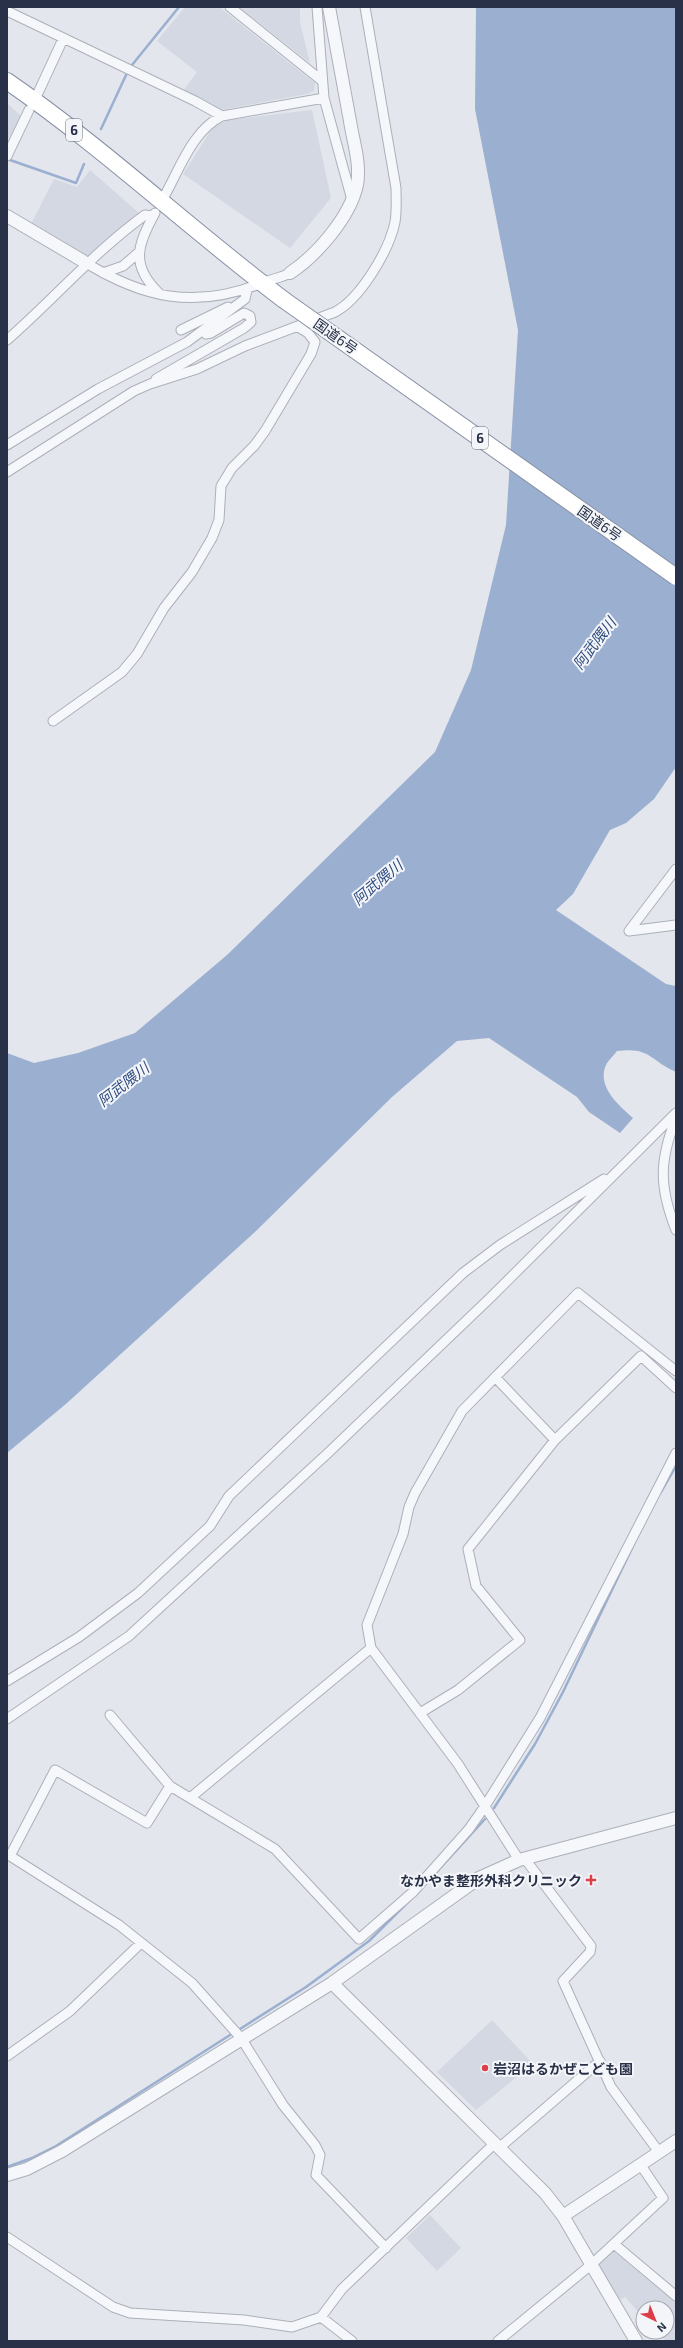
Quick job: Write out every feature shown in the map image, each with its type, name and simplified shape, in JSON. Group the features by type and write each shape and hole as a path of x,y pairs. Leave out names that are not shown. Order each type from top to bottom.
{"highway":[{"name":"国道6号","path":"7,81 84,138 211,244 254,287 284,300 676,577"}],"street":[{"path":"230,7 321,80"},
{"path":"317,7 321,36 321,80 324,98 352,200"},
{"path":"7,216 103,273 140,290 162,295 210,297 254,287 290,273 314,255 352,200 358,171 329,7"},
{"path":"150,384 183,374 224,355 298,327 346,306 376,265 387,244 395,222 396,188 365,7"},
{"path":"7,12 196,101 222,116"},
{"path":"38,93 63,39"},
{"path":"165,195 200,133 213,120 222,116 324,98"},
{"path":"7,156 30,110"},
{"path":"7,340 38,313 84,262 141,218 154,214 140,242 138,253 139,262 148,281 162,295"},
{"path":"103,273 123,266 138,253"},
{"path":"7,446 98,389 174,349 205,330 245,299 254,287"},
{"path":"181,330 233,304 241,302"},
{"path":"7,472 129,395 244,328 251,322 250,316 244,313 211,333 206,334 205,330"},
{"path":"53,722 122,672 137,654 164,608 204,553 218,520 221,486 232,468 254,446 266,431 311,354 315,342 308,333 298,327"},
{"path":"676,869 629,931 676,925"},
{"path":"7,1719 129,1636 334,1448 625,1165 676,1113"},
{"path":"676,1118 667,1141 662,1168 665,1195 676,1230"},
{"path":"7,1681 85,1633 138,1593 210,1526 229,1496 463,1273 500,1246 555,1212 625,1165"},
{"path":"659,2152 611,2087 563,1981 590,1952 591,1946 522,1859 458,1764 371,1648 367,1625 403,1534 415,1493 462,1411 578,1293 676,1371"},
{"path":"420,1713 458,1690 520,1640 476,1586 468,1549 555,1440 641,1356 676,1388"},
{"path":"495,1377 555,1440"},
{"path":"110,1715 170,1786 275,1849 359,1940 413,1892 469,1829 485,1806 540,1718 676,1453"},
{"path":"190,1798 371,1648"},
{"path":"170,1786 147,1823 55,1770 9,1855 119,1925 192,1983 242,2038 283,2105 315,2145 320,2155 316,2175 386,2248"},
{"path":"7,2176 27,2169 62,2151 332,1983 479,1878 522,1859 676,1818"},
{"path":"7,2056 70,2011 141,1943"},
{"path":"332,1983 545,2193 563,2216 636,2341"},
{"path":"7,2237 113,2306 130,2313 244,2320 292,2327 321,2317 342,2289 497,2146 600,2061"},
{"path":"563,2216 676,2141"},
{"path":"498,2341 592,2264 663,2198 640,2164"},
{"path":"614,2244 676,2296"},
{"path":"321,2317 347,2339"}],"shaded area":[{"path":"185,7 219,7 315,83 314,91 307,94 221,110 183,91 197,72 157,41"},
{"path":"239,7 300,7 300,22 310,63"},
{"path":"7,103 21,116 7,142"},
{"path":"312,110 331,198 290,248 183,174 213,127 228,120"},
{"path":"90,170 139,213 88,257 31,224 54,179 77,187"},
{"name":"岩沼はるかぜこども園","path":"492,2020 533,2064 476,2110 437,2072"},
{"path":"430,2215 461,2248 437,2271 406,2238"},
{"path":"612,2250 672,2300 635,2300 635,2308 625,2297 618,2301 597,2264"},
{"path":"675,2302 676,2341 665,2340 675,2340"}],"water":[{"name":"阿武隈川","path":"476,7 676,7 676,767 654,799 626,823 610,830 573,894 556,910 666,984 676,986 676,1072 643,1053 628,1050 617,1051 607,1063 604,1071 604,1079 606,1087 615,1101 633,1118 620,1133 589,1112 577,1097 489,1038 457,1041 392,1097 257,1230 67,1403 7,1453 7,1053 34,1063 78,1053 135,1033 227,955 435,752 471,670 506,525 518,330 475,109"}],"waterway":[{"path":"132,65 179,7"},
{"path":"101,129 127,73"},
{"path":"10,160 76,183 84,164"},
{"path":"661,1492 676,1466"},
{"path":"494,1808 535,1744 563,1692 633,1546"},
{"path":"421,1889 485,1819"},
{"path":"240,2029 306,1987 369,1941 410,1900"},
{"path":"7,2167 32,2158 56,2146 230,2035"}],"place":[{"name":"なかやま整形外科クリニック","path":"591,1880"},
{"name":"岩沼はるかぜこども園","path":"485,2068"}]}
